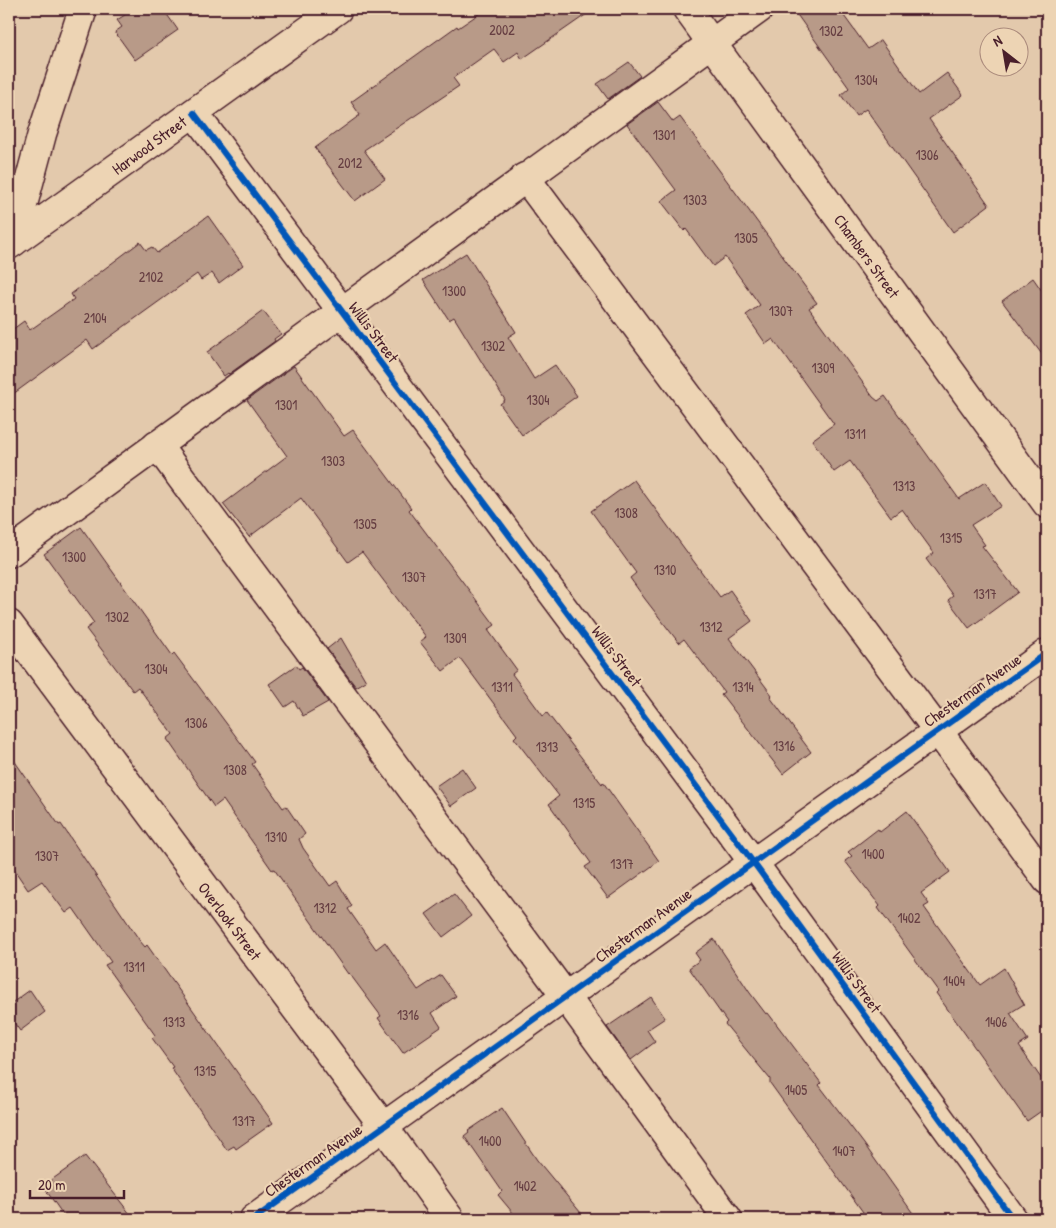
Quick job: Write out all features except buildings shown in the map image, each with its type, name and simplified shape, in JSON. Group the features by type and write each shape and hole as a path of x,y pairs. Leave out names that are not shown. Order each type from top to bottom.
{"street":[{"path":"11,244 42,134 83,9"},
{"name":"Harwood Street","path":"11,244 338,9"},
{"name":"Chambers Street","path":"687,9 1047,504"},
{"path":"9,553 341,310 759,9"},
{"name":"Willis Street","path":"194,113 753,862 1013,1219"},
{"path":"525,177 938,730 1047,880"},
{"path":"157,444 566,996 728,1219"},
{"name":"Overlook Street","path":"9,624 384,1127 450,1219"},
{"name":"Chesterman Avenue","path":"254,1219 1047,653"}],"cycle path":[{"path":"194,113 753,862 1013,1219"},
{"path":"254,1219 1047,653"}]}
